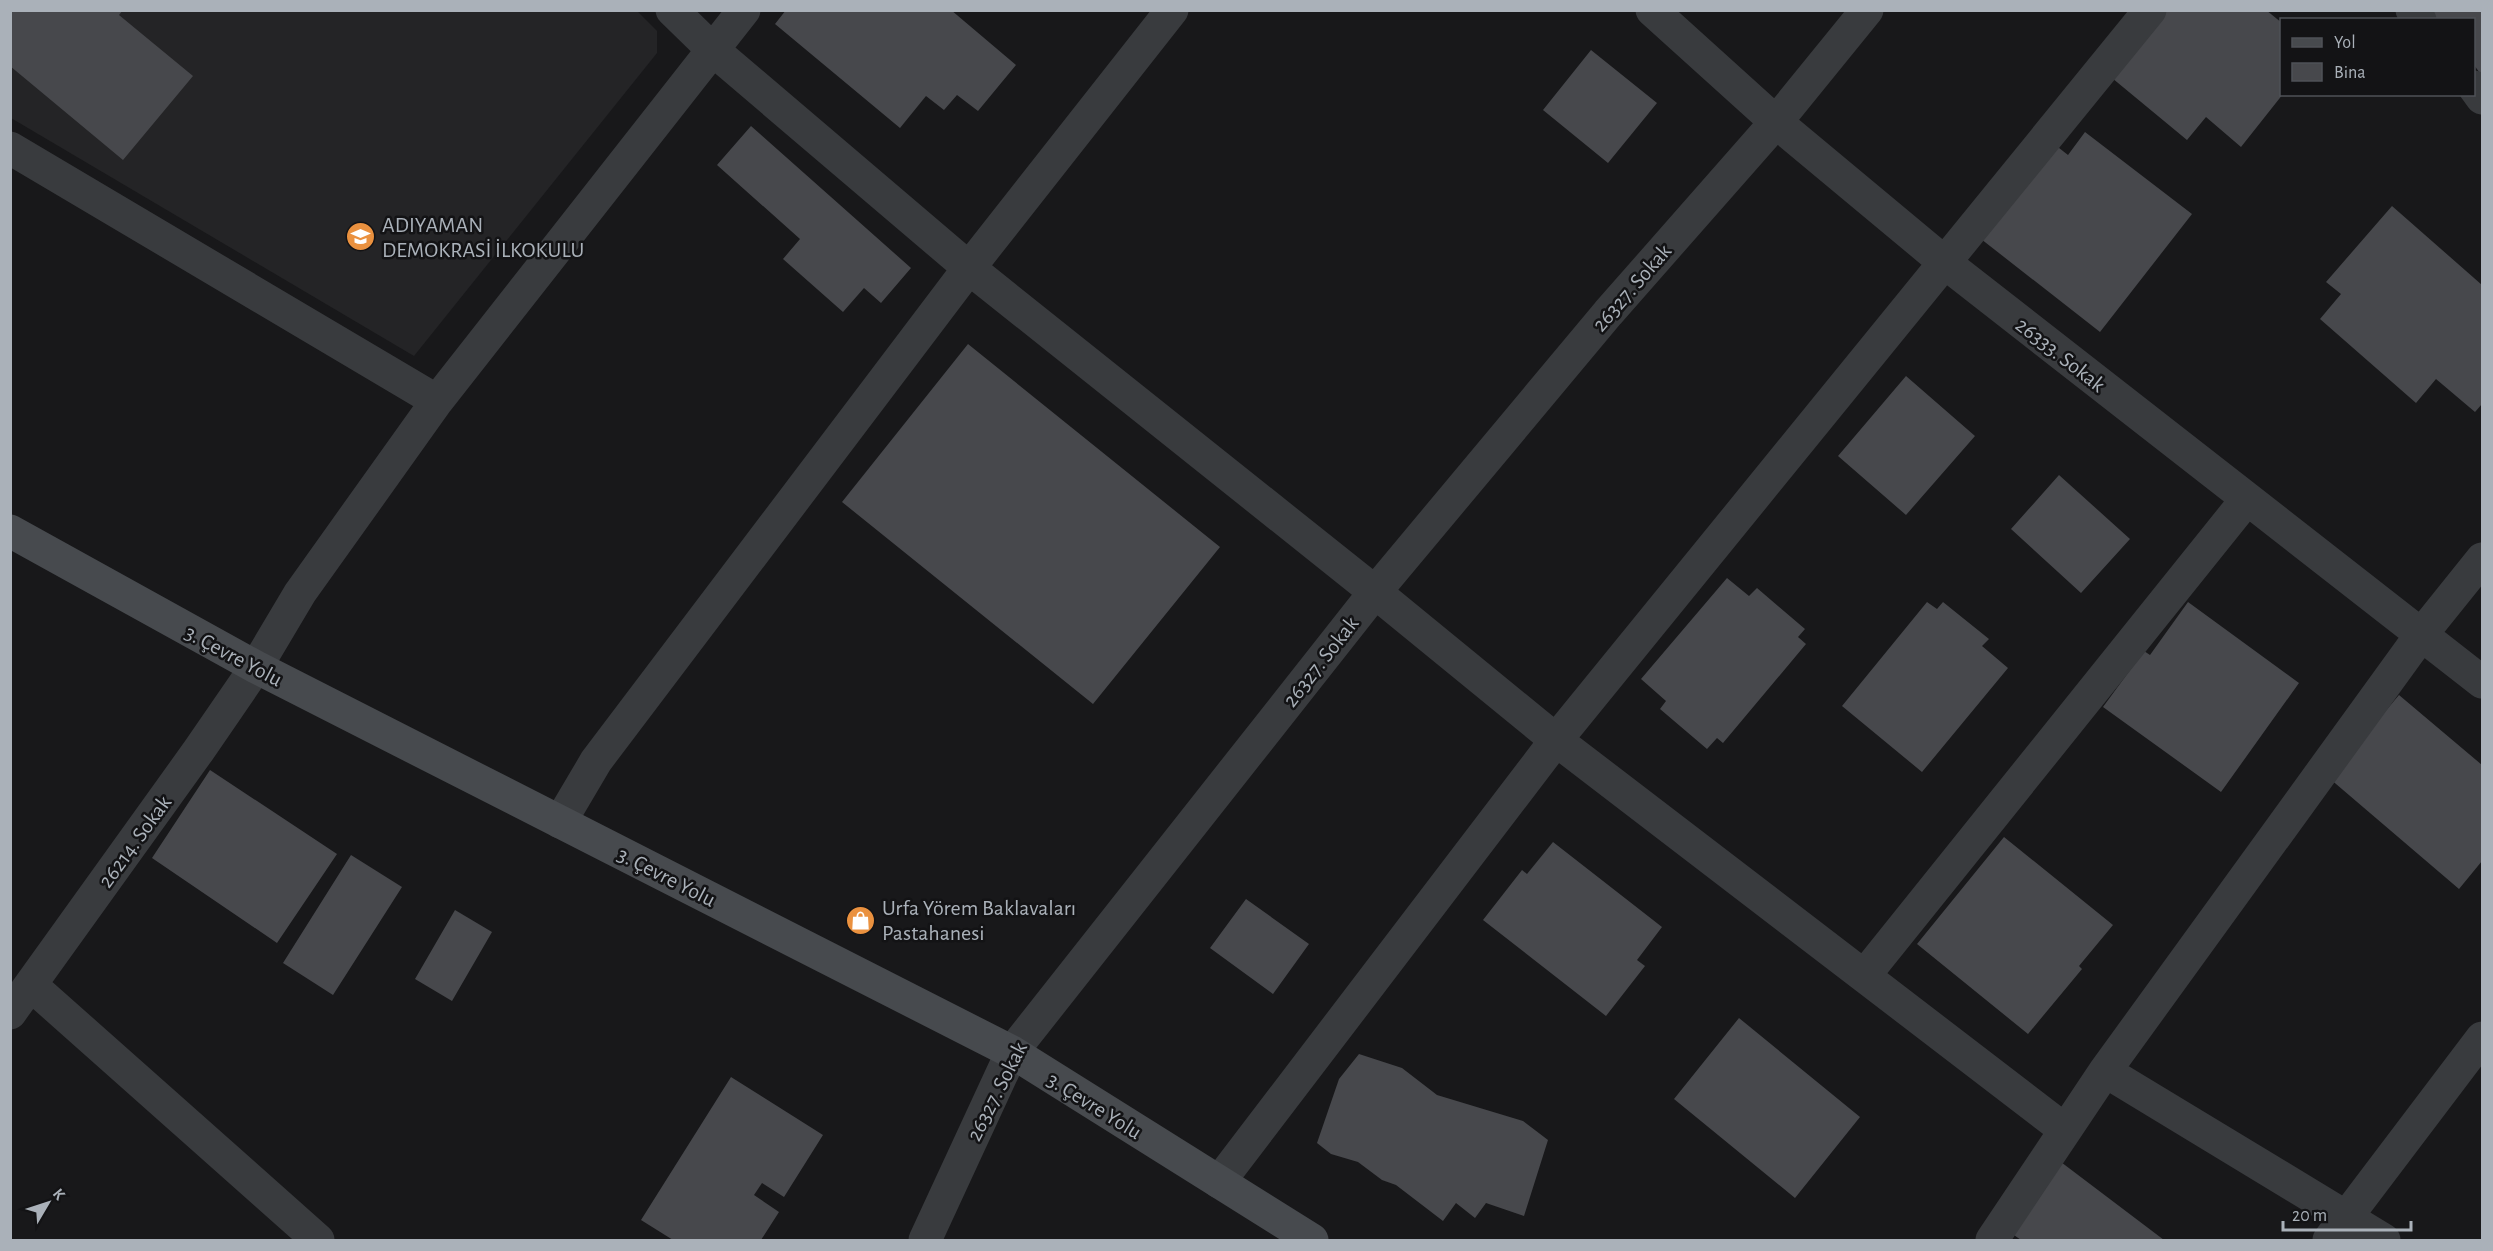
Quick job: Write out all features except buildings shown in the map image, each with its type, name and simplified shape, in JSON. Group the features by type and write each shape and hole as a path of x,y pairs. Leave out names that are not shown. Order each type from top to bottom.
{"main road":[{"name":"3. Çevre Yolu","path":"10,531 256,667 1011,1052 1312,1240"}],"street":[{"path":"672,10 712,50 969,268 1375,592 1556,740 2065,1130"},
{"name":"26214. Sokak","path":"10,1013 200,750 256,667 300,593 437,401 744,10"},
{"path":"560,822 596,761 969,268 1172,10"},
{"name":"26333. Sokak","path":"1652,10 1776,122 1944,262 2482,682"},
{"name":"26327. Sokak","path":"925,1240 1011,1052 1375,592 1608,313 1776,122 1867,10"},
{"path":"1219,1182 1556,740 2150,10"},
{"path":"10,148 437,401"},
{"path":"1864,976 2247,499"},
{"path":"1992,1240 2105,1071 2421,635 2482,559"},
{"path":"31,985 318,1240"},
{"path":"2337,1229 2482,1038"},
{"path":"2105,1071 2337,1229 2384,1240"}],"shaded area":[{"name":"ADIYAMAN DEMOKRASİ İLKOKULU","path":"636,10 657,31 657,53 414,356 11,118 11,11"}],"place":[{"name":"ADIYAMAN DEMOKRASİ İLKOKULU","path":"361,237"},
{"name":"Urfa Yörem Baklavaları Pastahanesi","path":"861,920"}]}
